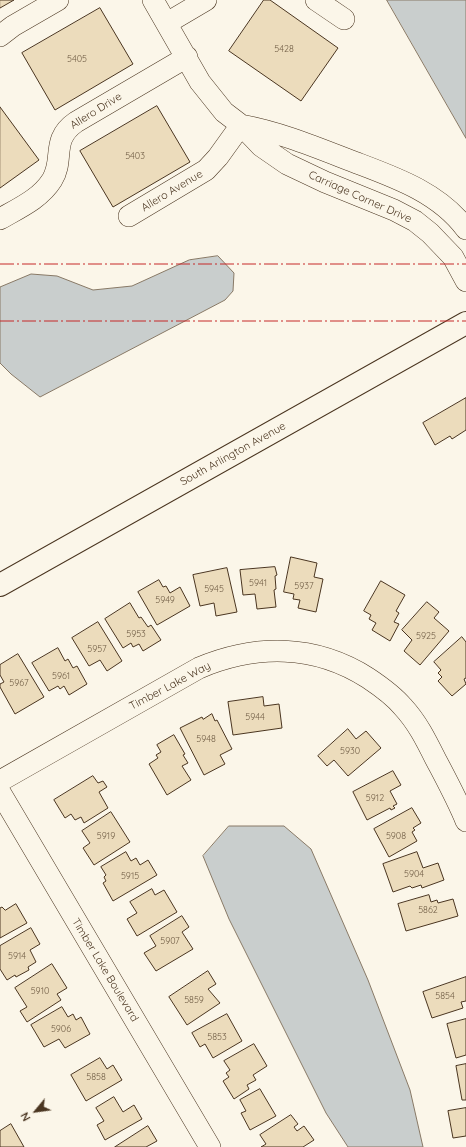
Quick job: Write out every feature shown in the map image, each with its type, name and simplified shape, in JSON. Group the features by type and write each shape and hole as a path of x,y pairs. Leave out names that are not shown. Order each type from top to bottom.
{"main road":[{"name":"South Arlington Avenue","path":"0,585 466,323"}],"street":[{"path":"0,36 13,26 58,0"},
{"name":"Carriage Corner Drive","path":"153,0 200,82 211,97 224,112 243,127 261,146 287,164 415,221 430,233 453,257 466,281"},
{"path":"167,23 206,0"},
{"path":"316,0 344,19"},
{"name":"Allero Drive","path":"0,219 37,197 46,189 54,175 58,149 62,136 68,128 187,57"},
{"name":"Carriage Corner Drive","path":"243,127 264,129 403,181 433,198 460,220 466,229"},
{"name":"Allero Avenue","path":"130,216 206,170 243,127"},
{"name":"Timber Lake Way","path":"0,781 199,668 216,661 241,654 268,650 286,651 312,654 329,659 354,669 384,688 403,706 419,727 445,776 466,821"},
{"name":"Timber Lake Boulevard","path":"0,792 210,1147"}],"shaded area":[{"path":"387,0 466,0 466,138"},
{"path":"218,256 234,273 233,291 225,300 40,397 11,374 0,363 0,287 31,274 57,276 93,290 132,286 189,260"},
{"path":"229,826 284,826 311,849 368,980 410,1090 423,1147 348,1147 326,1113 229,919 203,856"}],"building":[{"path":"0,0 14,0 0,8"},
{"path":"264,0 270,0 338,48 301,101 229,51"},
{"path":"100,8 133,64 55,110 22,53"},
{"path":"157,106 190,162 113,207 80,151"},
{"path":"0,107 39,160 0,188"},
{"path":"466,398 466,430 452,439 450,436 435,445 423,423"},
{"path":"291,557 317,563 314,577 323,579 316,612 298,608 300,600 293,599 294,594 284,592"},
{"path":"275,567 277,575 275,576 276,589 274,590 276,607 257,609 255,594 243,595 240,570"},
{"path":"227,568 237,612 216,616 214,603 200,606 193,575"},
{"path":"159,580 163,587 166,586 170,593 180,587 190,606 157,625 138,592"},
{"path":"381,581 405,595 396,611 399,613 394,622 399,624 390,641 372,630 376,623 369,619 371,615 364,611"},
{"path":"427,602 439,612 434,618 449,631 420,665 404,651 412,640 402,630"},
{"path":"130,603 139,618 141,617 148,627 151,625 161,640 143,651 139,644 133,647 131,643 123,648 105,619"},
{"path":"98,622 122,661 107,671 100,660 89,666 72,638"},
{"path":"462,637 466,642 466,678 464,679 466,684 452,696 438,681 442,677 438,673 441,670 434,662"},
{"path":"58,648 65,661 68,659 73,668 77,666 87,684 69,695 64,686 60,689 58,686 49,691 32,663"},
{"path":"18,654 44,697 15,714 0,687 0,684 4,682 0,675 0,665"},
{"path":"263,697 264,706 279,704 282,728 233,735 228,702"},
{"path":"212,714 215,721 217,720 232,749 220,755 225,764 204,775 180,728 202,717 203,719"},
{"path":"348,729 356,739 366,731 381,748 348,776 334,760 327,766 318,756"},
{"path":"174,735 185,754 183,755 188,763 182,766 191,780 167,795 149,764 158,758 156,755 161,752 157,745"},
{"path":"393,771 401,785 390,791 397,804 393,806 395,808 391,810 390,808 367,820 353,792"},
{"path":"93,776 98,783 103,781 107,787 99,792 108,808 84,823 81,817 75,820 71,814 65,818 54,800"},
{"path":"412,808 421,823 413,828 415,830 412,832 417,841 389,857 374,829"},
{"path":"111,812 130,842 94,865 83,848 90,843 82,831"},
{"path":"126,852 131,861 136,858 140,865 148,860 157,875 113,901 103,883 106,881 104,877 106,875 101,867"},
{"path":"417,852 423,868 438,863 444,880 422,888 421,885 412,888 410,886 393,892 383,864"},
{"path":"152,889 155,895 164,890 177,912 137,936 127,919 137,913 130,902"},
{"path":"429,895 431,902 437,900 438,903 453,899 458,916 406,931 398,904"},
{"path":"16,904 27,923 0,938 0,908 2,907 5,910"},
{"path":"182,916 189,927 182,932 193,949 156,971 144,953 156,946 150,936"},
{"path":"31,928 40,944 30,950 36,962 28,967 29,970 16,977 15,975 7,980 0,969 0,946"},
{"path":"52,964 67,988 57,994 61,1000 27,1022 20,1011 27,1007 15,988"},
{"path":"208,971 216,984 208,989 220,1003 187,1025 169,997"},
{"path":"466,977 466,1001 461,1002 463,1008 432,1018 423,992"},
{"path":"62,1007 68,1017 73,1014 76,1020 81,1017 90,1034 65,1048 59,1039 44,1047 31,1025"},
{"path":"227,1014 242,1041 213,1058 205,1044 200,1047 192,1033"},
{"path":"466,1019 466,1055 456,1058 447,1024"},
{"path":"254,1044 267,1066 253,1075 256,1080 247,1085 249,1089 234,1099 223,1081 229,1077 226,1073 230,1070 224,1061"},
{"path":"100,1058 107,1069 113,1065 122,1080 86,1101 71,1075"},
{"path":"466,1064 466,1100 462,1100 456,1066"},
{"path":"260,1089 276,1116 250,1130 241,1113 246,1111 240,1100"},
{"path":"114,1097 123,1112 134,1105 142,1119 105,1140 97,1125 104,1121 96,1108"},
{"path":"466,1108 466,1136 453,1138 448,1111"},
{"path":"291,1115 298,1124 294,1127 297,1131 304,1126 314,1140 303,1147 261,1147 266,1144 260,1135"},
{"path":"11,1124 24,1147 0,1147 0,1131"},
{"path":"148,1126 157,1141 146,1147 115,1147"}],"power":[{"path":"0,264 466,264"},
{"path":"0,321 466,321"}]}
